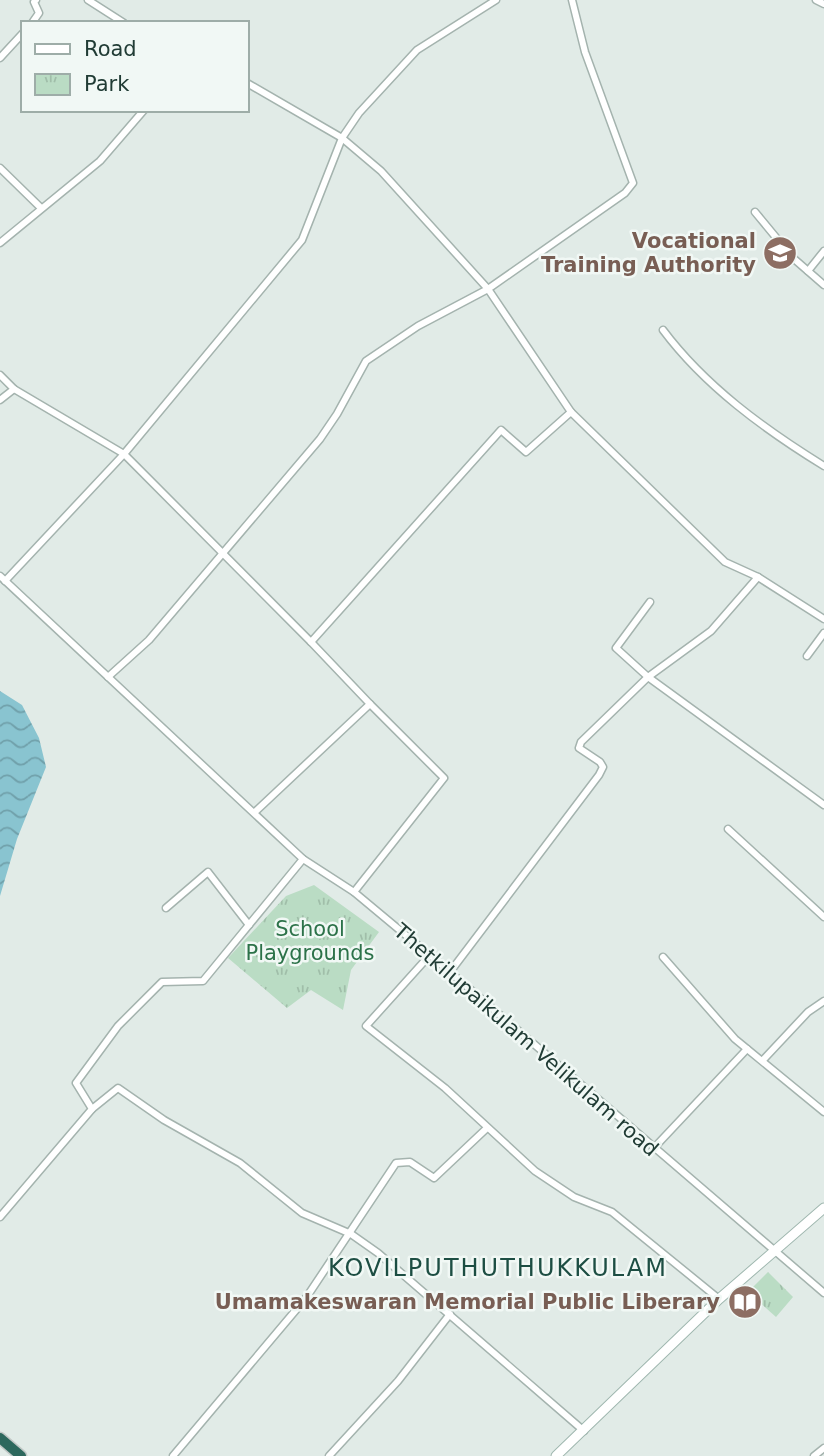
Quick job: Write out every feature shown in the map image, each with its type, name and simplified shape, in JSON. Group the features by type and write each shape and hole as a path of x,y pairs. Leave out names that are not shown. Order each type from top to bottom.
{"highway":[{"path":"0,1438 21,1456"}],"street":[{"path":"34,21 40,13 34,2 36,0"},
{"path":"88,0 121,21"},
{"path":"3,579 124,454 302,240 342,138 359,113 417,50 496,0"},
{"path":"108,677 149,640 320,439 337,414 366,360 418,326 488,289 625,193 633,183 585,52 572,0"},
{"path":"816,0 824,4"},
{"path":"0,58 21,35"},
{"path":"248,84 342,138 381,171 488,289 571,412 725,562 758,577 824,619"},
{"path":"0,243 100,161 142,112"},
{"path":"0,168 41,208"},
{"path":"755,212 793,258 824,285"},
{"path":"808,271 824,251"},
{"path":"663,330 687,362 721,391 763,425 824,466"},
{"path":"0,375 14,389 124,454 443,778 354,892"},
{"path":"0,400 14,389"},
{"path":"311,642 382,567 501,430 526,452 571,412"},
{"path":"450,972 603,768 600,762 579,748 581,742 648,677 711,631 758,577"},
{"name":"Thetkilupaikulam Velikulam road","path":"3,579 256,811 303,859 354,892 824,1293"},
{"path":"650,602 616,648 648,677 824,806"},
{"path":"807,656 824,634"},
{"path":"256,811 370,704"},
{"path":"728,829 789,888 823,913"},
{"path":"92,1109 76,1083 118,1026 162,982 203,981 303,859"},
{"path":"166,908 208,872 250,925"},
{"path":"429,956 366,1026 445,1088 535,1171 575,1197 612,1212 719,1299"},
{"path":"663,957 747,1049 824,1112"},
{"path":"762,1060 808,1012 824,1001"},
{"path":"653,1149 747,1049"},
{"path":"0,1217 92,1109 118,1088 164,1121 240,1163 302,1213 351,1234 450,1314 584,1431"},
{"path":"173,1456 306,1298 396,1163 410,1161 434,1178 487,1128"},
{"path":"556,1456 719,1299 824,1208"},
{"path":"329,1456 398,1381 450,1314"},
{"path":"814,1456 824,1448"}],"green space":[{"name":"School Playgrounds","path":"314,885 379,932 351,970 343,1010 311,990 287,1008 228,958 286,896"},
{"path":"768,1272 793,1297 776,1317 748,1292"}],"water":[{"path":"0,691 22,705 39,738 46,767 17,839 0,896"}],"place":[{"name":"Vocational Training Authority","path":"780,253"},
{"name":"Umamakeswaran Memorial Public Liberary","path":"745,1302"}],"district":[{"name":"KOVILPUTHUTHUKKULAM","path":"498,1268"}]}
